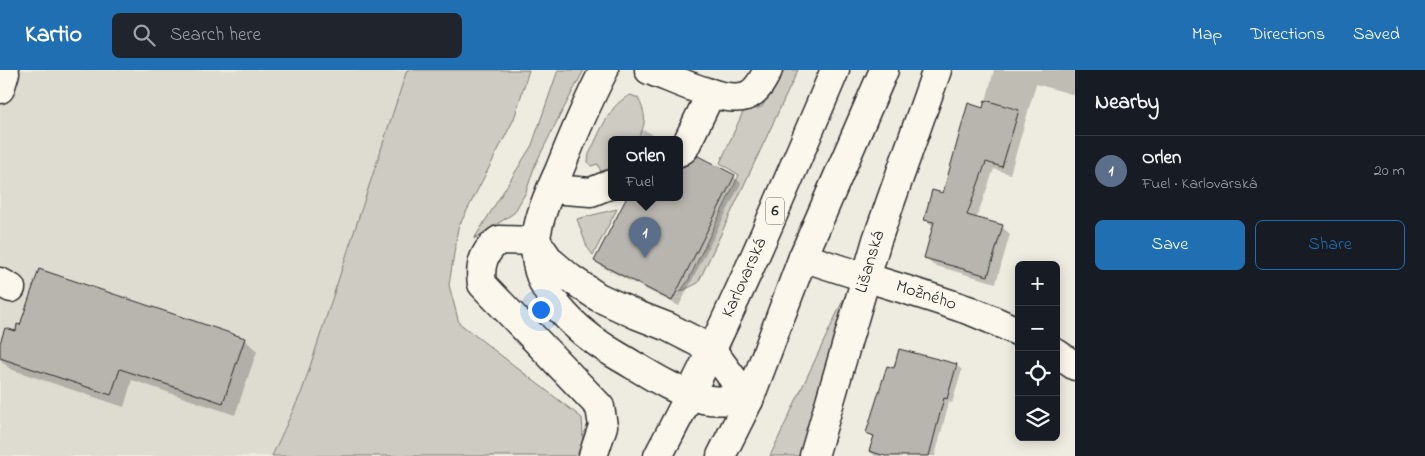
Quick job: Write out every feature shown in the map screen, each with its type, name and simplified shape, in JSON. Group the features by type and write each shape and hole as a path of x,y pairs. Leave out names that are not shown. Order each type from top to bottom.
{"street":[{"path":"604,70 581,116 540,217 536,241 537,266 546,291 570,321 596,344 646,373 690,395 706,400 749,400"},
{"path":"655,71 727,98 746,96 761,85 768,70"},
{"name":"Karlovarská","path":"658,456 690,395 763,240 835,70"},
{"path":"721,456 749,400 803,257 884,70"},
{"name":"Lišanská","path":"814,456 877,240 937,70"},
{"path":"0,71 5,73 0,89"},
{"path":"683,150 711,93"},
{"path":"551,189 591,192 608,185"},
{"path":"536,241 499,240 494,243 489,247 484,258 481,276 482,284 600,407 603,426 594,456"},
{"path":"536,241 550,262 598,297 668,327 711,349 749,400"},
{"name":"Možného","path":"803,257 838,270 967,309 1015,330"},
{"path":"1060,356 1075,366"}],"shaded area":[{"path":"0,70 407,70 302,391 272,456 0,456"},
{"path":"407,70 529,70 514,119 458,228 449,285 459,323 582,418 583,432 579,456 272,456 302,391"},
{"path":"558,70 584,70 535,165 526,192 514,213 474,239 532,145"},
{"path":"779,70 798,70 698,283 680,292 688,281 739,175 720,163 743,112 762,107"},
{"path":"631,95 638,98 644,114 641,133 640,136 608,136 608,170 601,172 598,164 591,166 588,162 589,154 611,112"},
{"path":"617,209 593,255 587,247 577,219"},
{"path":"845,296 853,299 804,456 770,456"}],"building":[{"path":"985,100 1019,110 1002,167 986,162 967,215 1003,225 988,276 924,258 934,222 924,220 932,190 943,193 968,103 983,108"},
{"path":"698,156 735,175 672,301 594,261 625,201 683,201 683,166"},
{"path":"39,269 245,338 223,403 120,369 111,395 0,358 0,343 5,328 16,331 17,324 20,325"},
{"path":"899,349 957,364 947,399 944,398 929,456 885,456 869,451 874,436 866,433 887,366 894,368"}],"place":[{"name":"Orlen","path":"645,258"}]}
